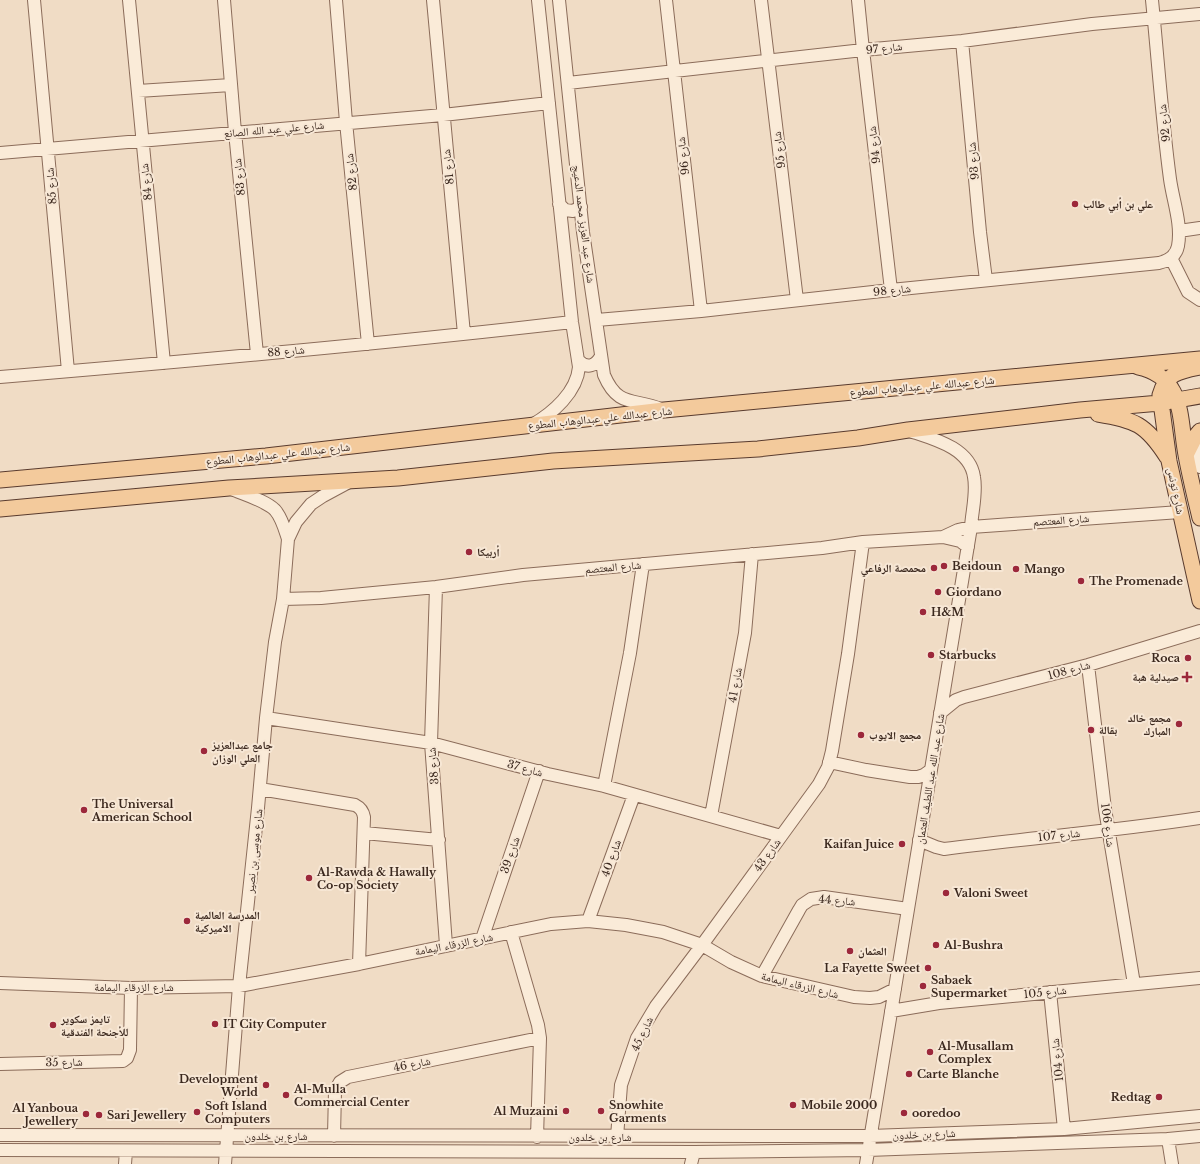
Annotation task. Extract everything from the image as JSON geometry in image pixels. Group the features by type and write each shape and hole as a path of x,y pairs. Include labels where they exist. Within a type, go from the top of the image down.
{"main road":[{"name":"شارع عبدالله علي عبدالوهاب المطوع","path":"0,480 266,456 664,410 1200,359"},
{"name":"شارع تونس","path":"1133,366 1154,372 1166,381 1175,393 1178,400 1186,455 1200,518"},
{"path":"1166,381 1173,374 1200,367"},
{"name":"شارع تونس","path":"1166,381 1162,388 1160,403 1169,462 1200,601"},
{"path":"0,508 229,488 398,478 560,460 766,448 1080,410 1160,403 1200,396"},
{"path":"1080,410 1129,420 1142,427 1152,436 1169,462"},
{"path":"1186,455 1195,437 1200,431"}],"street":[{"name":"شارع 85","path":"34,0 68,371"},
{"name":"شارع 84","path":"129,0 164,363"},
{"name":"شارع 83","path":"224,0 235,132 257,354"},
{"name":"شارع 82","path":"336,0 346,122 368,344"},
{"name":"شارع 81","path":"432,0 464,334"},
{"name":"شارع 96","path":"666,0 701,311"},
{"name":"شارع 95","path":"762,0 797,300"},
{"name":"شارع 94","path":"858,0 891,290"},
{"name":"شارع 92","path":"1152,0 1170,180 1179,231 1176,252 1171,258"},
{"path":"538,3 559,3"},
{"name":"شارع عبد العزيز محمد الدعيج","path":"530,426 557,407 575,384 579,374 579,361 572,322 562,234 538,3"},
{"name":"شارع عبد العزيز محمد الدعيج","path":"559,3 584,232 601,356 607,380 613,391 631,402 664,410"},
{"name":"شارع 97","path":"568,83 768,60 962,41 1092,24 1200,14"},
{"name":"شارع 93","path":"962,41 986,280"},
{"path":"138,91 231,85"},
{"name":"شارع علي عبد الله الصانع","path":"0,153 346,122 442,115 549,103"},
{"path":"559,204 565,210 574,212 581,206"},
{"path":"562,234 568,229 576,228 584,232"},
{"path":"1179,231 1200,228"},
{"path":"1171,258 1188,292 1200,300"},
{"name":"شارع 98","path":"597,320 701,311 1159,263 1171,258"},
{"name":"شارع 88","path":"0,377 368,344 572,322"},
{"path":"579,361 585,365 592,365 596,364 601,356"},
{"name":"شارع عبد الله عبد اللطيف العثمان","path":"866,1164 968,547 975,483 969,464 958,453 944,443 908,430"},
{"path":"1200,437 1197,450 1200,467"},
{"name":"شارع موسى بن نصير","path":"225,1164 239,986 266,718 275,642 283,599 288,539 296,522 310,504 349,482"},
{"name":"شارع موسى بن نصير","path":"229,488 262,502 275,510 283,524 288,539"},
{"name":"شارع المعتصم","path":"943,537 958,530 971,527 1180,512"},
{"name":"شارع المعتصم","path":"283,599 321,598 436,587 523,575 822,548 863,542 943,537 960,541 968,547"},
{"name":"شارع 43","path":"702,945 818,784 830,762 848,654 863,542"},
{"name":"شارع 41","path":"711,816 745,633 752,554"},
{"path":"604,786 630,652 643,564"},
{"name":"شارع 38","path":"436,587 431,743 446,945"},
{"name":"شارع 108","path":"940,713 956,700 964,697 1088,665 1200,631"},
{"name":"شارع 106","path":"1088,665 1109,829 1134,984"},
{"name":"شارع 37","path":"266,718 431,743 604,786 781,836"},
{"path":"830,762 866,770 918,777 931,770"},
{"name":"شارع 39","path":"482,938 539,771"},
{"path":"260,789 355,805 363,812 364,833 359,964"},
{"name":"شارع 40","path":"588,921 634,795"},
{"name":"شارع 107","path":"920,840 936,848 944,849 1109,829 1141,827 1200,818"},
{"path":"364,833 439,840"},
{"name":"شارع 44","path":"762,976 802,905 811,899 816,897 833,898 908,909"},
{"name":"شارع الزرقاء اليمامة","path":"0,983 131,988 239,986 359,964 551,924 588,921 626,925 663,932 702,945 731,962 762,976 854,997 879,997 895,989"},
{"path":"511,932 538,1024 540,1038 537,1137"},
{"name":"شارع 45","path":"617,1137 621,1085 638,1038 656,1006 702,945"},
{"name":"شارع 105","path":"891,1011 939,1003 1200,978"},
{"name":"شارع 35","path":"0,1064 123,1061 127,1058 130,1050 131,988"},
{"name":"شارع 104","path":"1050,992 1064,1129"},
{"name":"شارع 46","path":"334,1136 335,1090 340,1082 348,1077 540,1038"},
{"name":"شارع بن خلدون","path":"0,1135 537,1137 870,1136 1064,1129 1200,1116"},
{"name":"شارع بن خلدون","path":"0,1150 694,1152 868,1150 1168,1139 1200,1136"},
{"path":"1168,1139 1172,1164"},
{"path":"125,1164 126,1151"},
{"path":"691,1164 694,1152"}],"place":[{"name":"علي بن أبي طالب","path":"1075,204"},
{"name":"أربيكا","path":"469,552"},
{"name":"Beidoun","path":"944,566"},
{"name":"محمصة الرفاعي","path":"934,568"},
{"name":"Mango","path":"1016,569"},
{"name":"The Promenade","path":"1081,581"},
{"name":"Giordano","path":"938,592"},
{"name":"H&M","path":"923,612"},
{"name":"Starbucks","path":"931,655"},
{"name":"Roca","path":"1188,658"},
{"name":"صيدلية هبة","path":"1187,677"},
{"name":"مجمع خالد المبارك","path":"1179,724"},
{"name":"بقالة","path":"1091,730"},
{"name":"مجمع الايوب","path":"861,735"},
{"name":"جامع عبدالعزيز العلي الوزان","path":"204,751"},
{"name":"The Universal American School","path":"84,810"},
{"name":"Kaifan Juice","path":"902,844"},
{"name":"Al-Rawda & Hawally Co-op Society","path":"309,878"},
{"name":"Valoni Sweet","path":"946,893"},
{"name":"المدرسة العالمية الاميركية","path":"187,921"},
{"name":"Al-Bushra","path":"936,945"},
{"name":"العثمان","path":"850,951"},
{"name":"La Fayette Sweet","path":"928,968"},
{"name":"Sabaek Supermarket","path":"923,986"},
{"name":"IT City Computer","path":"215,1024"},
{"name":"تايمز سكوير للأجنحة الفندقية","path":"53,1025"},
{"name":"Al-Musallam Complex","path":"930,1052"},
{"name":"Carte Blanche","path":"909,1074"},
{"name":"Development World","path":"266,1085"},
{"name":"Al-Mulla Commercial Center","path":"286,1095"},
{"name":"Redtag","path":"1159,1097"},
{"name":"Mobile 2000","path":"793,1105"},
{"name":"Al Muzaini","path":"566,1111"},
{"name":"Snowhite Garments","path":"601,1111"},
{"name":"Soft Island Computers","path":"197,1112"},
{"name":"ooredoo","path":"904,1113"},
{"name":"Al Yanboua Jewellery","path":"86,1114"},
{"name":"Sari Jewellery","path":"99,1115"}]}
